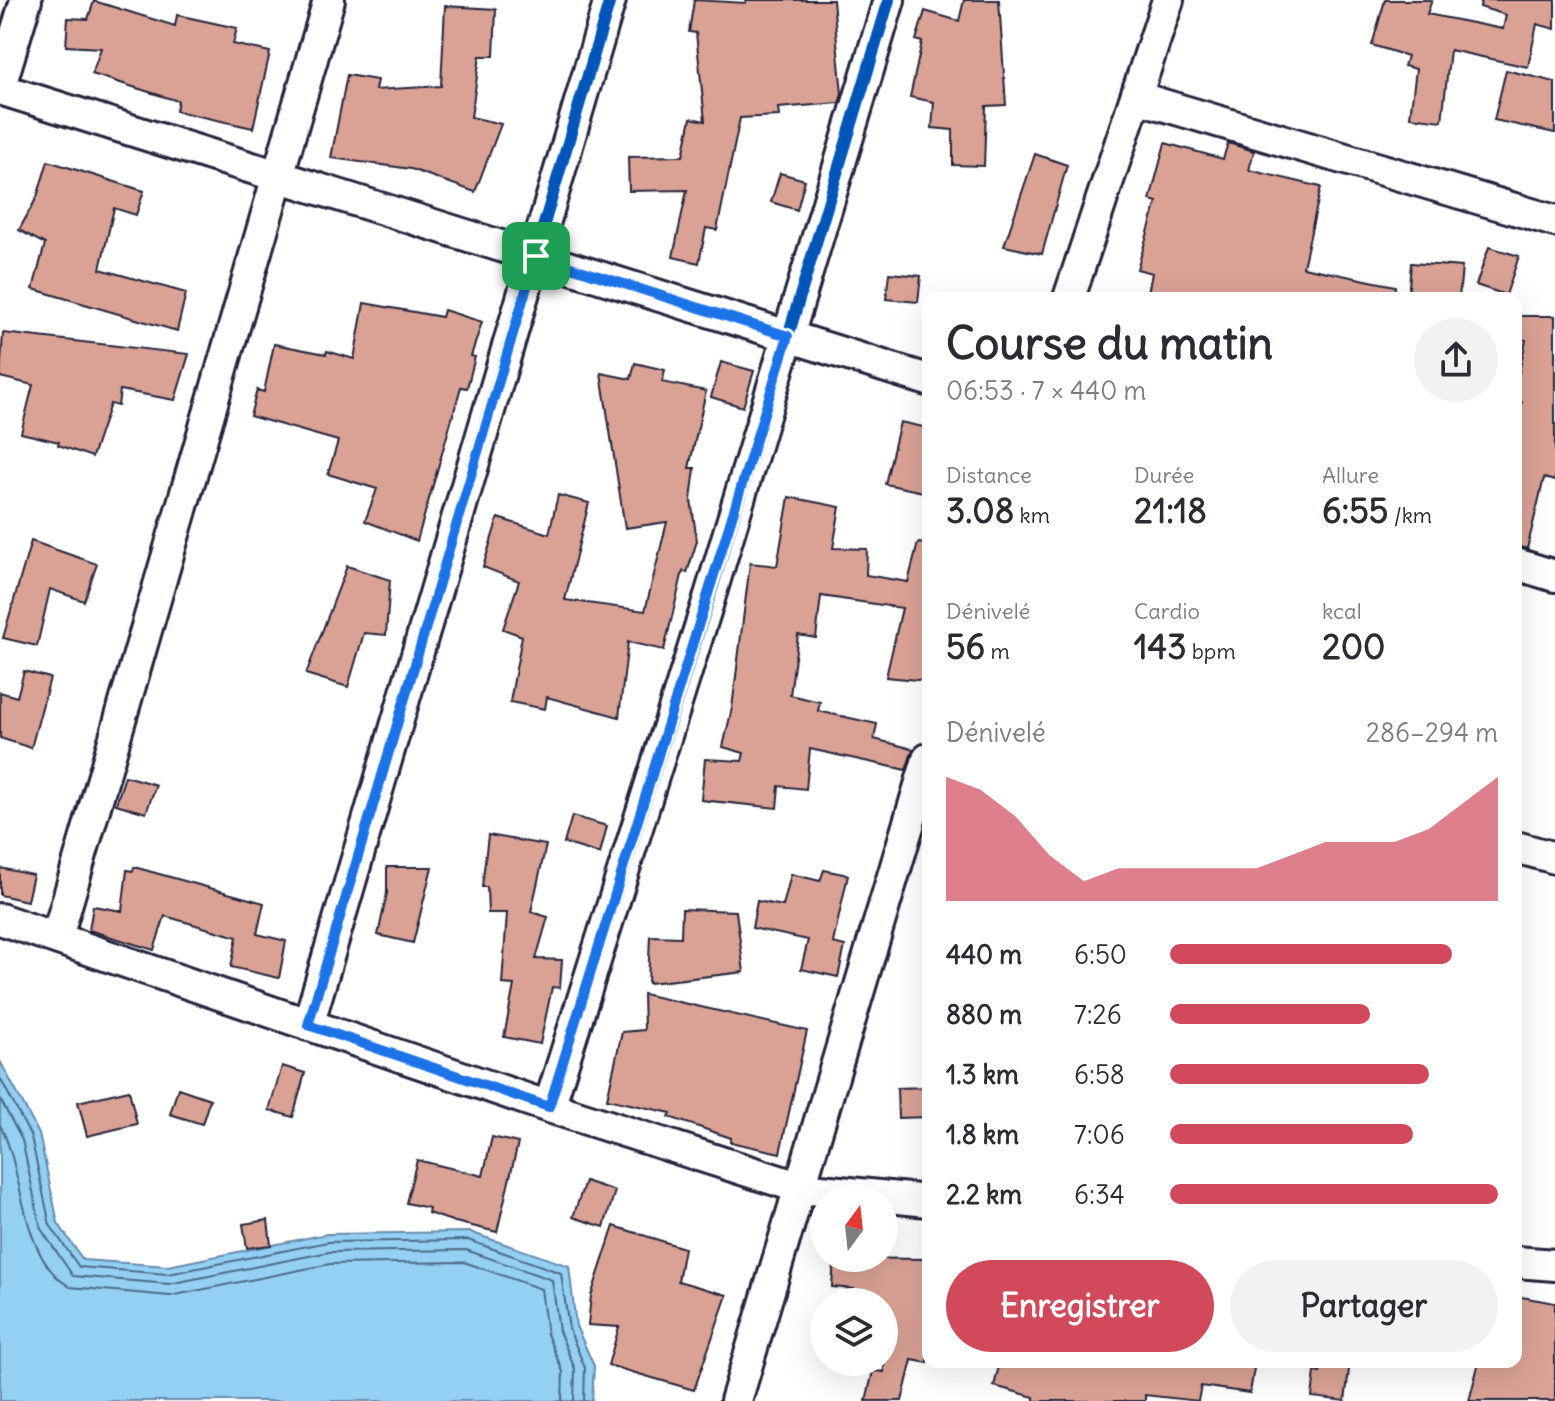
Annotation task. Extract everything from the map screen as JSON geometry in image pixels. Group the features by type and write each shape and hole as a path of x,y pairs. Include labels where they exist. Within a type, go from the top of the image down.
{"street":[{"path":"26,0 0,88 922,378"},
{"path":"57,937 329,0"},
{"path":"308,1025 610,0"},
{"path":"549,1107 889,0"},
{"path":"1071,292 1168,0"},
{"path":"1136,97 1555,221"},
{"path":"1522,566 1555,576"},
{"path":"736,1401 922,779"},
{"path":"1522,849 1555,858"},
{"path":"0,919 549,1107 801,1188 922,1200"},
{"path":"1522,1262 1555,1265"}],"water":[{"path":"0,1061 39,1134 58,1223 83,1260 168,1266 327,1234 470,1232 569,1266 576,1326 594,1366 592,1401 0,1401"}],"building":[{"path":"694,0 746,3 746,0 833,0 842,94 839,103 778,108 779,116 740,118 717,230 706,228 699,263 673,257 687,190 629,191 628,157 683,156 691,118 705,121 696,33 689,32"},
{"path":"964,0 999,0 1006,105 986,106 984,166 953,165 953,130 932,128 934,102 910,97 922,42 916,40 925,11 959,21"},
{"path":"1385,0 1432,0 1427,14 1503,29 1506,15 1480,7 1481,0 1555,0 1555,29 1537,24 1528,67 1450,50 1442,121 1410,117 1416,69 1404,66 1407,56 1372,45"},
{"path":"94,1 175,26 177,15 237,28 233,44 270,52 253,128 176,111 178,101 92,74 101,48 66,46 68,18 88,19"},
{"path":"445,6 496,9 494,56 480,56 471,117 501,124 475,192 411,169 331,158 347,75 377,80 375,90 441,86"},
{"path":"1506,70 1555,82 1555,133 1494,120"},
{"path":"1165,143 1223,159 1228,143 1254,151 1249,170 1321,187 1303,267 1395,286 1394,292 1148,292 1152,273 1137,269 1157,202 1150,200"},
{"path":"1035,154 1067,165 1042,254 1004,246"},
{"path":"48,161 144,191 136,215 114,208 100,269 186,293 177,331 33,289 45,244 19,230 37,197"},
{"path":"780,173 805,180 797,210 771,202"},
{"path":"1489,247 1519,256 1507,292 1476,285"},
{"path":"1411,263 1462,267 1460,292 1409,292"},
{"path":"889,273 921,276 918,302 886,299"},
{"path":"364,303 442,317 444,310 482,322 471,356 475,357 467,388 461,387 417,541 365,521 377,489 328,474 338,441 250,416 257,390 264,392 274,344 326,354 327,351 354,359"},
{"path":"1522,316 1555,316 1555,481 1544,478 1527,549 1522,548 1522,358 1526,340 1522,339"},
{"path":"3,333 189,354 175,400 120,390 118,406 110,404 92,457 58,445 59,442 21,433 33,385 0,377"},
{"path":"721,362 754,371 743,407 711,397"},
{"path":"635,363 665,370 662,382 706,391 689,468 695,468 691,500 697,541 687,573 683,571 664,650 628,642 619,717 547,697 545,709 510,702 522,636 503,629 519,581 483,567 498,518 549,534 558,495 589,503 565,600 645,611 667,522 625,528 601,373 631,379"},
{"path":"900,422 922,427 922,492 885,484"},
{"path":"789,497 840,507 833,548 867,549 866,575 908,582 918,543 922,543 922,680 886,677 902,608 821,596 816,638 798,635 790,695 820,702 818,711 877,724 874,739 913,749 906,770 810,749 806,789 779,786 777,808 701,800 705,759 742,761 744,753 723,747 732,708 750,563 777,566"},
{"path":"31,541 97,564 84,601 50,589 37,646 3,638"},
{"path":"347,566 390,580 386,635 364,633 348,687 306,674"},
{"path":"24,671 50,678 31,748 0,738 0,692 17,697"},
{"path":"125,776 156,785 146,813 116,804"},
{"path":"572,816 607,826 600,854 564,843"},
{"path":"488,835 546,845 531,912 548,917 536,959 562,960 560,988 552,987 540,1044 504,1037 514,985 502,984 507,913 488,913 487,887 482,887"},
{"path":"134,867 264,903 257,934 286,941 279,978 231,967 237,937 165,916 154,950 89,930 93,906 122,911 127,870 133,871"},
{"path":"387,867 432,867 413,943 378,935 387,893"},
{"path":"0,868 33,875 27,901 0,895"},
{"path":"824,870 848,875 833,943 845,946 838,977 801,969 808,940 752,928 757,901 783,906 791,874 820,881"},
{"path":"682,909 736,911 744,972 648,983 650,936 681,937"},
{"path":"643,994 807,1031 780,1153 730,1142 731,1138 669,1117 671,1113 607,1099 622,1032 644,1030"},
{"path":"282,1066 305,1073 293,1117 269,1110"},
{"path":"922,1087 922,1117 898,1118 897,1088"},
{"path":"178,1088 210,1099 202,1124 170,1114"},
{"path":"129,1090 137,1124 87,1136 78,1102"},
{"path":"492,1137 518,1143 497,1232 455,1222 428,1213 429,1208 406,1203 417,1160 483,1176"},
{"path":"585,1181 615,1191 604,1227 573,1217"},
{"path":"268,1220 271,1245 247,1248 243,1224"},
{"path":"614,1226 684,1248 678,1281 727,1295 694,1390 608,1365 619,1327 588,1325 591,1296"},
{"path":"898,1259 922,1259 922,1362 912,1360 902,1401 866,1401 872,1376 898,1376 898,1288 832,1287 833,1272 898,1272"},
{"path":"1522,1297 1555,1303 1555,1401 1469,1401 1477,1368 1522,1368"},
{"path":"998,1368 1254,1368 1250,1393 1201,1386 1198,1401 1145,1395 1145,1401 1034,1401 1034,1397 994,1386"},
{"path":"1321,1368 1349,1368 1345,1401 1312,1397 1315,1372 1320,1373"}],"cycle path":[{"path":"308,1025 610,0"},
{"path":"549,1107 709,599 889,0"}],"route":[{"path":"536,256 788,336 709,599 549,1107 308,1025 536,256"}]}
